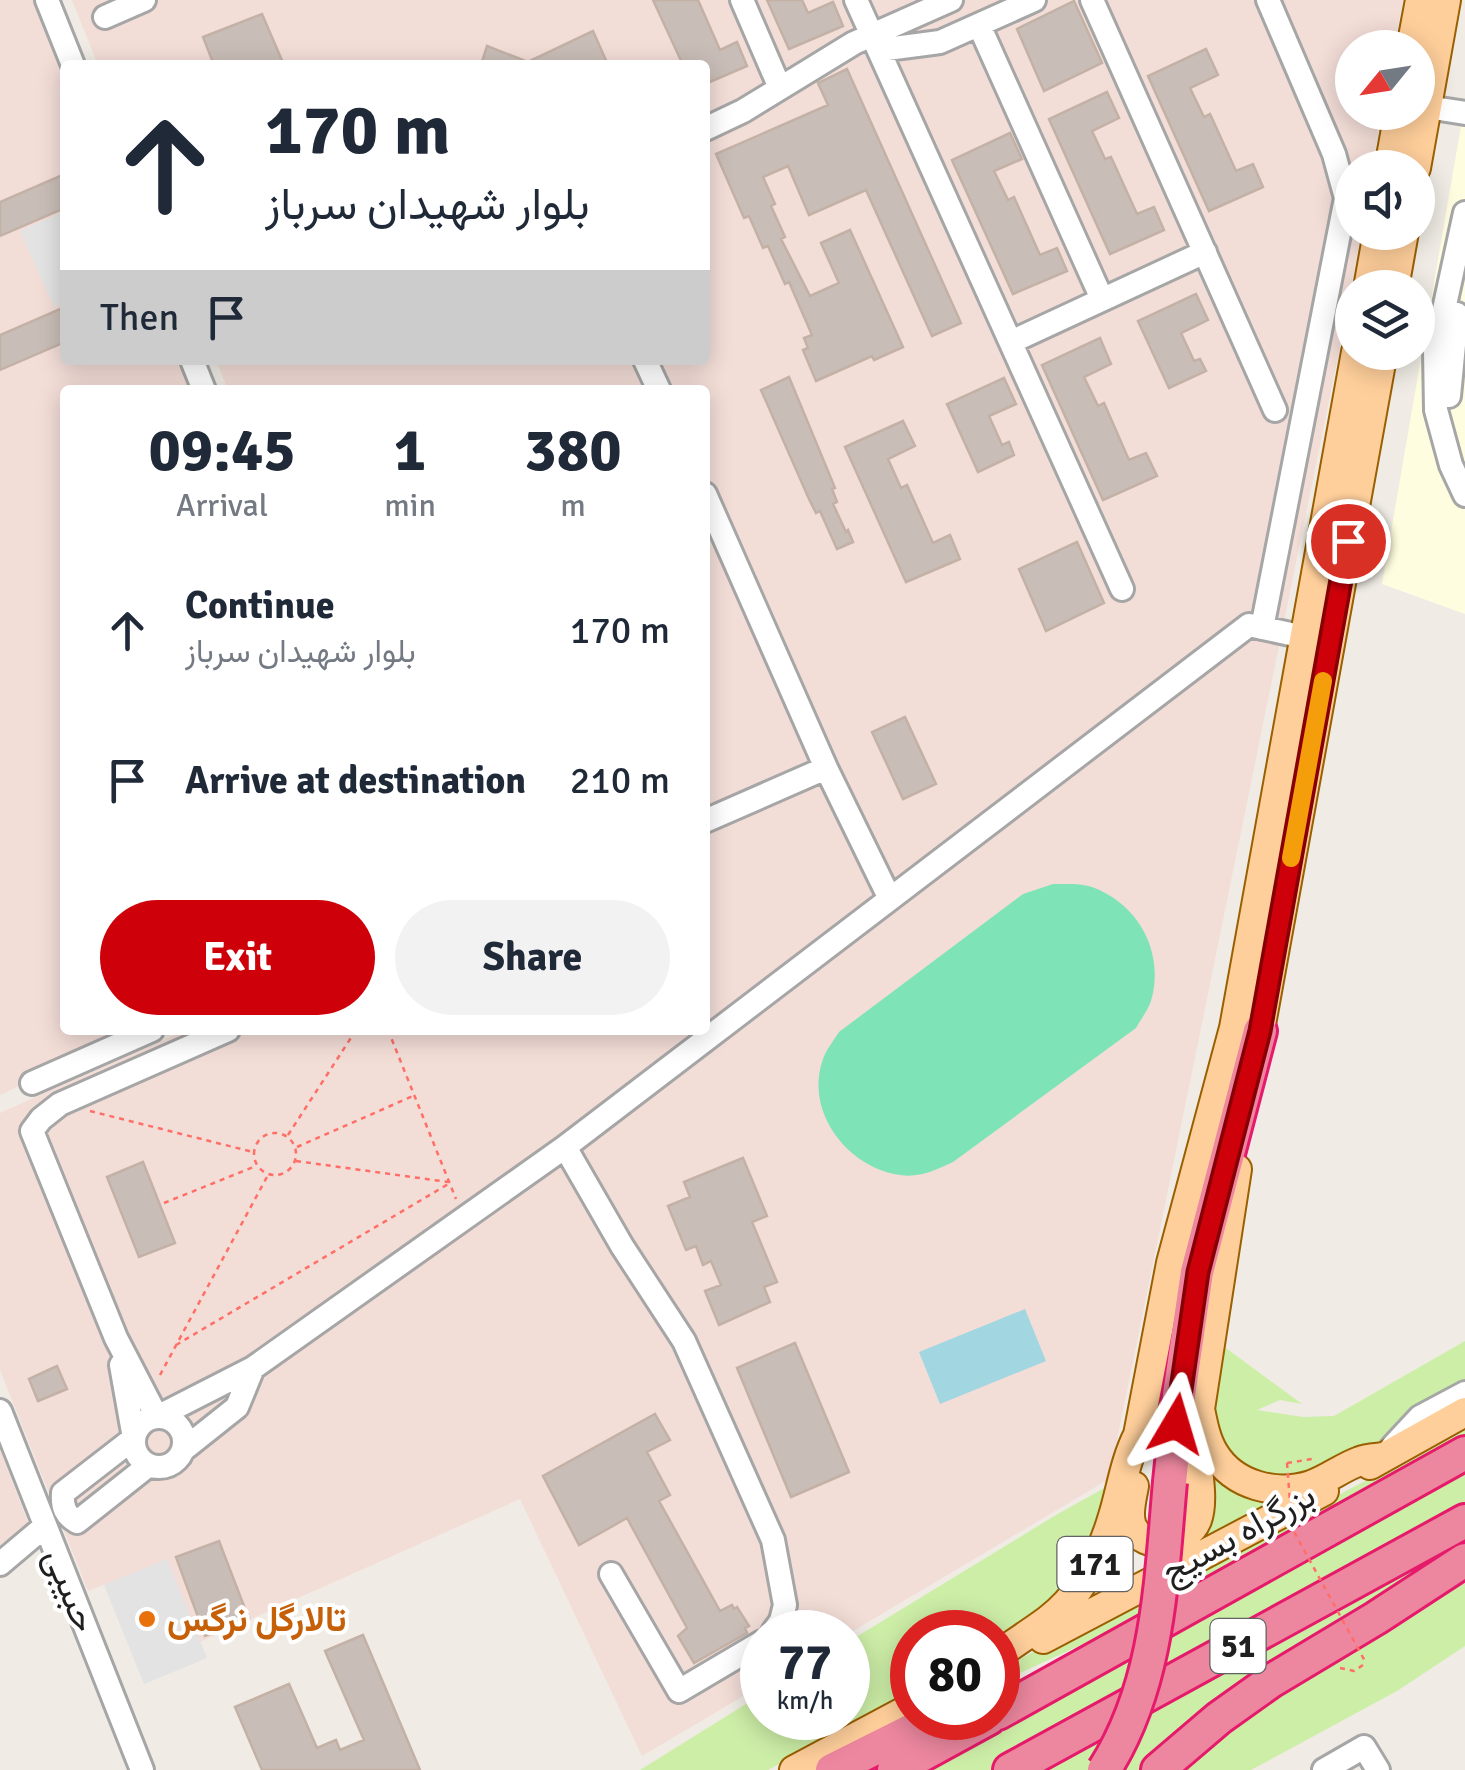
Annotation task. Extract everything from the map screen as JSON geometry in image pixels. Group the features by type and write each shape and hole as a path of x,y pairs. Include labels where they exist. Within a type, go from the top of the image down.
{"highway":[{"path":"1104,1770 1122,1740 1151,1658 1181,1378 1198,1272 1260,1031"},
{"name":"بزرگراه بسیج","path":"1020,1701 1465,1453"},
{"name":"51","path":"1010,1770 1465,1521"},
{"path":"1158,1770 1253,1693 1465,1560"},
{"path":"1376,1618 1465,1574"},
{"path":"1020,1681 1138,1635"},
{"path":"832,1770 892,1740"},
{"path":"894,1770 949,1740"}],"main road":[{"path":"1414,30 1420,0"},
{"path":"1435,37 1446,0"},
{"name":"171","path":"1020,1642 1070,1600 1086,1580 1104,1541 1138,1435 1171,1263 1234,1028 1353,370"},
{"path":"1138,1435 1130,1519 1141,1536 1170,1542 1185,1536 1197,1520 1200,1497 1194,1444 1260,1031 1380,370"},
{"path":"1200,1409 1208,1441 1224,1465 1263,1488 1307,1486 1360,1461 1384,1457"},
{"path":"1020,1648 1286,1512 1465,1412"},
{"path":"794,1770 890,1719"}],"street":[{"path":"47,0 71,60"},
{"path":"104,17 144,0"},
{"path":"742,0 780,88"},
{"path":"856,0 1122,588"},
{"path":"876,43 950,0"},
{"path":"710,127 854,44 940,42 1034,0"},
{"path":"1092,0 1276,410"},
{"path":"1262,628 1346,198 1334,154 1268,0"},
{"path":"980,25 1102,300"},
{"path":"1435,111 1465,113"},
{"path":"1465,213 1435,351 1436,410 1451,465 1465,495"},
{"path":"1011,342 1205,252"},
{"path":"1451,465 1449,392 1455,320 1465,283"},
{"path":"710,505 826,768 890,899"},
{"path":"149,1465 77,1522 68,1516 62,1504 63,1493 134,1438 152,1408 254,1368 464,1219 565,1147 1249,626 1304,637"},
{"path":"710,819 826,768"},
{"path":"32,1083 141,1035"},
{"path":"183,1450 179,1426 152,1408 116,1338 32,1132 60,1104 217,1035"},
{"path":"565,1147 622,1246 684,1340 772,1540 784,1610"},
{"path":"116,1338 137,1454 149,1465 165,1467 179,1458 183,1450 237,1408 254,1368"},
{"path":"1384,1457 1420,1417 1465,1393"},
{"name":"حبیبی","path":"0,1410 142,1770"},
{"path":"0,1564 46,1526"},
{"path":"611,1574 679,1692 740,1655"},
{"path":"1324,1770 1364,1747 1378,1770"}],"path":[{"path":"287,1136 353,1035"},
{"path":"390,1035 464,1219"},
{"path":"295,1147 415,1096"},
{"path":"60,1104 253,1152"},
{"path":"266,1134 287,1136 295,1147 296,1161 282,1175 268,1175 256,1166 253,1152 266,1134"},
{"path":"296,1161 450,1183"},
{"path":"164,1203 256,1166"},
{"path":"152,1408 176,1344 268,1175"},
{"path":"176,1344 450,1183"},
{"path":"1312,1459 1287,1463 1292,1528 1366,1663 1354,1671 1341,1669"}],"shaded area":[{"path":"0,0 35,0 60,63 60,365 181,365 189,385 60,385 60,1035 126,1035 0,1095"},
{"path":"72,0 1403,0 1397,30 1335,30 1335,130 1379,130 1375,150 1335,150 1335,250 1358,250 1354,270 1335,270 1335,370 1109,1479 870,1621 870,1610 740,1610 740,1698 642,1756 520,1499 200,1642 167,1560 88,1591 0,1370 0,1113 175,1035 710,1035 710,385 226,385 218,365 710,365 710,60 96,60"},
{"path":"1465,103 1465,614 1382,584 1419,370 1435,370 1435,277"},
{"path":"60,213 60,304 54,307 20,231"},
{"path":"0,1450 29,1525 0,1550"},
{"path":"167,1559 207,1658 144,1684 104,1585"}],"green space":[{"path":"1053,884 1088,886 1109,895 1123,905 1144,932 1151,948 1154,983 1150,1004 1136,1028 953,1162 907,1176 863,1161 835,1134 820,1098 823,1059 839,1032 1023,894"},
{"path":"1215,1340 1302,1404 1280,1400 1257,1410 1303,1417 1334,1416 1465,1341 1465,1388 1417,1415 1376,1445 1301,1483 1236,1468 1210,1430"},
{"path":"1465,1428 1465,1443 1300,1533 1296,1527 1297,1517"},
{"path":"1204,1446 1286,1494 1203,1547 1183,1547"},
{"path":"1465,1471 1465,1509 990,1770 923,1770 977,1740 1020,1740 1020,1716"},
{"path":"1115,1482 1073,1576 1057,1594 1020,1621 1020,1610 900,1610"},
{"path":"1287,1517 1293,1537 1167,1603 1169,1579"},
{"path":"1465,1536 1465,1548 1145,1770 1115,1770 1142,1715"},
{"path":"1465,1583 1465,1646 1397,1691 1251,1770 1171,1770 1205,1740 1389,1623"},
{"path":"1152,1588 1149,1614 1020,1673 1020,1659"},
{"path":"890,1616 890,1703 870,1714 870,1629"},
{"path":"740,1708 740,1740 823,1740 768,1770 640,1770"},
{"path":"1119,1727 1095,1770 1042,1770"}],"water":[{"path":"1025,1309 1046,1361 940,1404 919,1352"}],"building":[{"path":"653,0 698,0 720,50 737,42 747,66 710,82 710,60 681,60"},
{"path":"767,0 802,0 808,13 833,2 843,26 789,49"},
{"path":"1074,1 1102,63 1044,91 1017,29"},
{"path":"262,14 282,60 212,60 203,37"},
{"path":"593,31 606,60 532,60"},
{"path":"487,46 523,60 483,60"},
{"path":"1206,49 1218,75 1190,88 1204,117 1210,114 1236,171 1253,164 1263,187 1209,211 1148,76"},
{"path":"847,69 961,323 932,336 866,190 809,215 788,166 763,177 785,237 781,239 810,296 839,283 821,243 850,230 903,347 816,381 803,350 808,348 804,338 812,335 789,282 785,284 768,246 763,248 749,216 744,218 716,154 828,105 818,83"},
{"path":"1107,92 1119,118 1092,131 1105,159 1111,157 1137,214 1154,207 1164,230 1110,254 1049,119"},
{"path":"1010,133 1022,159 994,171 1008,200 1014,197 1040,255 1057,248 1067,271 1013,294 952,160"},
{"path":"60,176 60,210 0,236 0,202"},
{"path":"1196,294 1208,320 1181,333 1194,361 1200,359 1206,371 1169,388 1138,321"},
{"path":"60,309 60,344 0,370 0,335"},
{"path":"1100,338 1111,364 1084,377 1098,406 1104,403 1129,460 1146,453 1157,476 1103,500 1042,365"},
{"path":"789,377 835,488 832,489 837,502 833,504 853,542 837,549 820,511 816,513 809,499 761,390"},
{"path":"1004,378 1016,404 989,416 1002,445 1009,442 1014,455 978,472 947,404"},
{"path":"903,421 915,446 888,459 901,488 907,485 933,543 950,535 960,559 906,582 845,447"},
{"path":"1077,542 1104,603 1046,631 1019,569"},
{"path":"905,717 936,784 903,799 872,732"},
{"path":"743,1158 767,1216 752,1222 777,1282 764,1287 770,1302 719,1325 705,1291 721,1285 711,1261 703,1265 696,1246 686,1250 668,1206 690,1197 684,1182"},
{"path":"143,1162 175,1243 139,1257 107,1177"},
{"path":"795,1343 849,1472 791,1497 737,1368"},
{"path":"57,1366 67,1389 38,1401 29,1379"},
{"path":"655,1414 670,1440 647,1452 670,1495 659,1501 720,1611 732,1605 740,1612 740,1637 694,1663 678,1636 687,1628 627,1518 579,1545 543,1476"},
{"path":"219,1541 249,1619 205,1636 176,1557"},
{"path":"363,1635 420,1770 262,1770 235,1707 289,1684 317,1748 336,1740 340,1750 364,1740 325,1651"}],"slow traffic":[{"path":"1291,858 1323,681"}],"place":[{"name":"تالارگل نرگس","path":"147,1619"}],"route":[{"path":"1176,1424 1198,1272 1260,1031 1348,541"}]}
